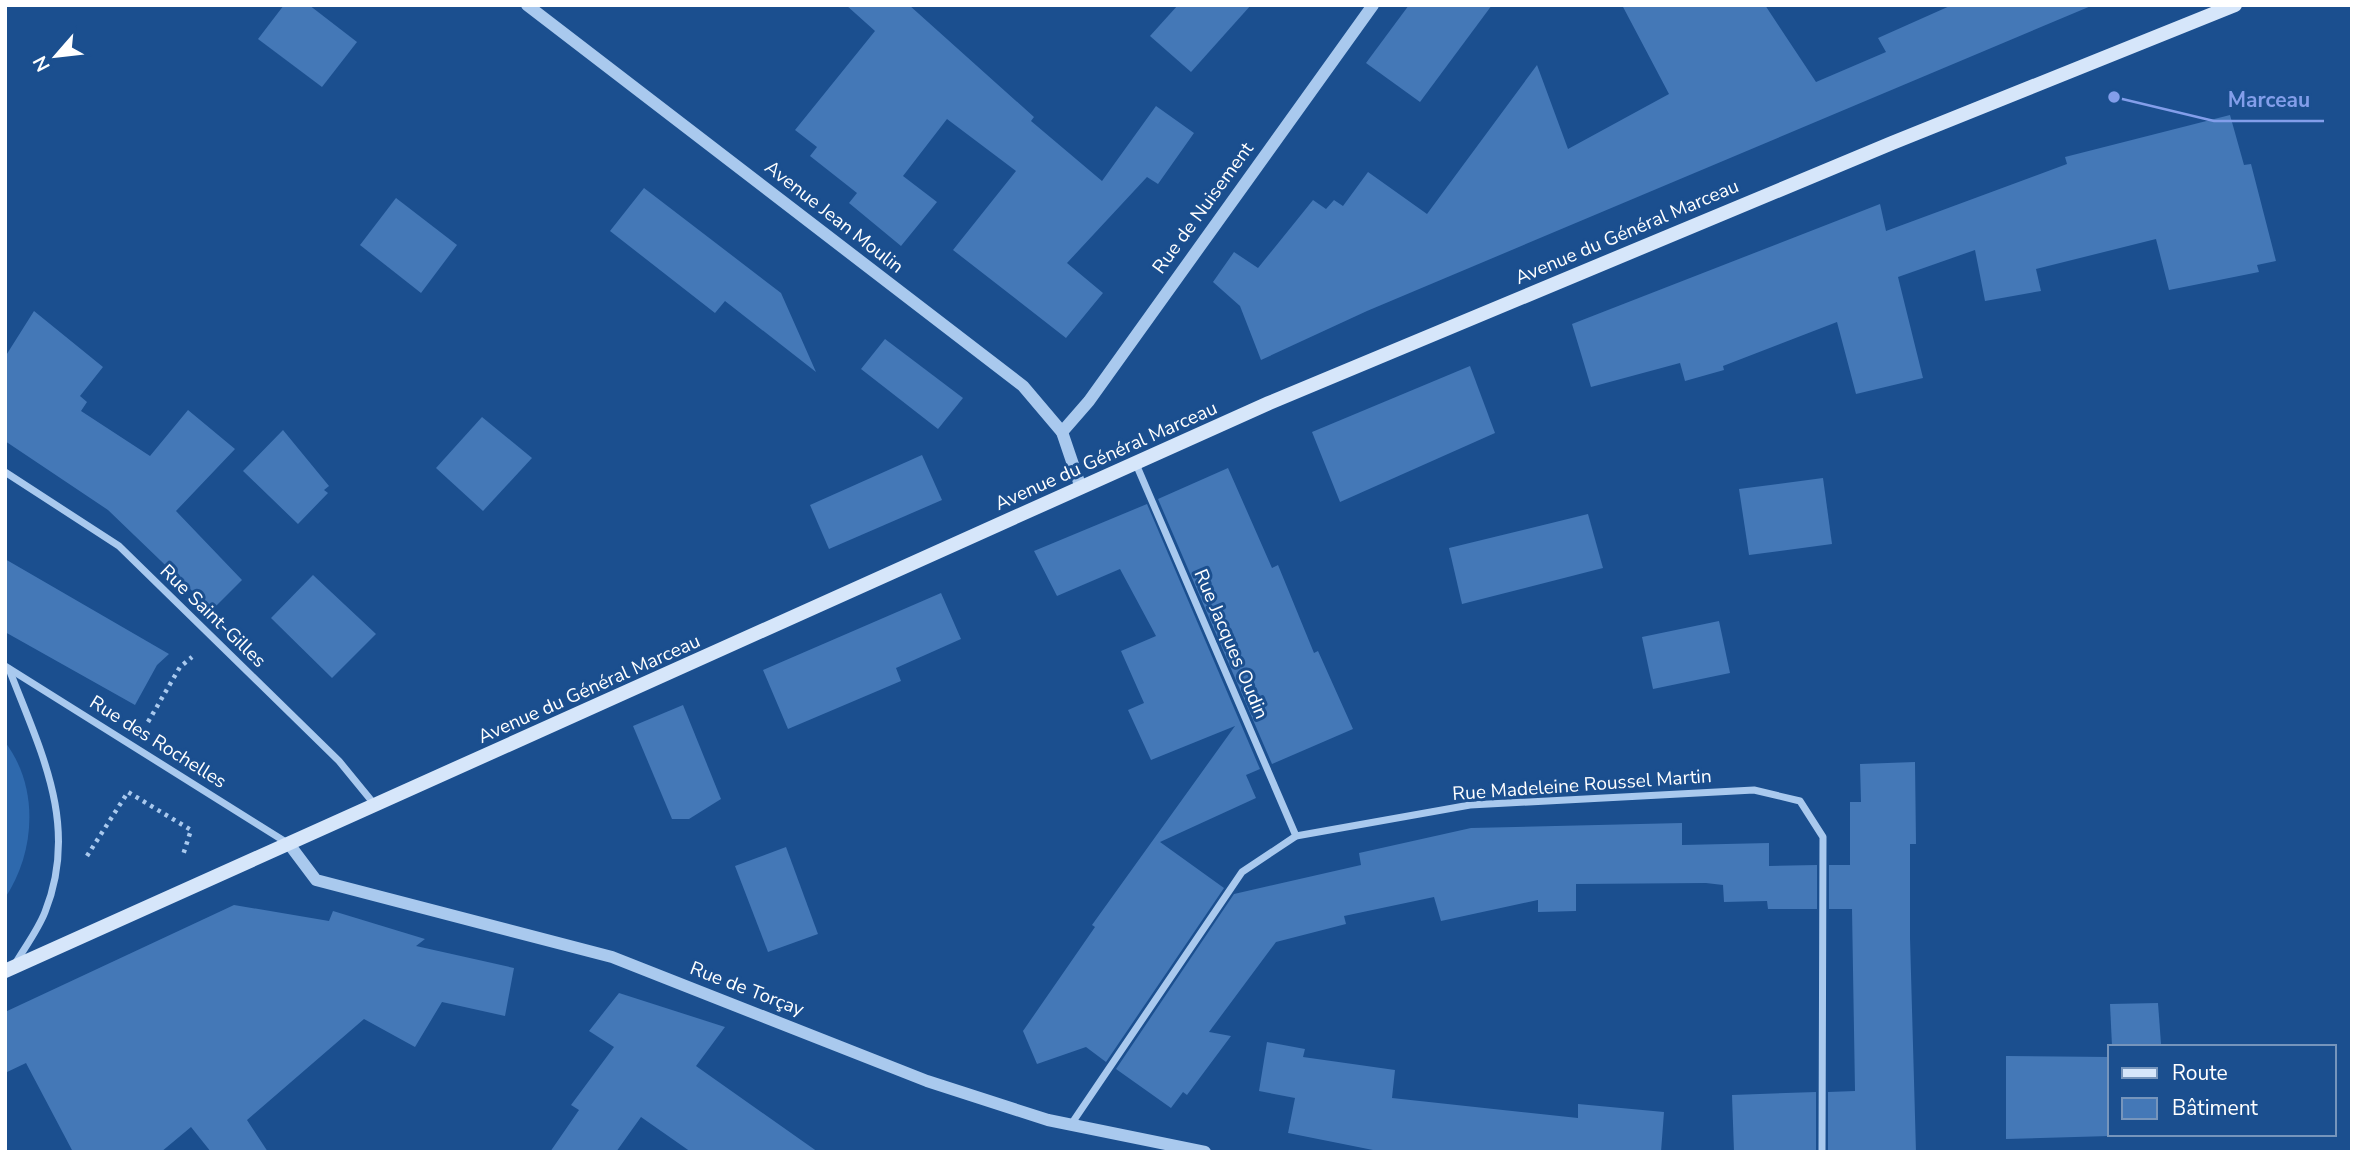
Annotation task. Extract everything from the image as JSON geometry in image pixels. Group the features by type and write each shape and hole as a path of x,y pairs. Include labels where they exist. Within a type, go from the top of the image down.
{"main road":[{"name":"Avenue du Général Marceau","path":"9,970 377,807 1269,403 1563,279 2235,5"}],"street":[{"name":"Avenue Jean Moulin","path":"527,5 1023,386 1062,432 1081,488"},
{"name":"Rue de Nuisement","path":"1062,432 1089,401 1373,5"},
{"name":"Rue Jacques Oudin","path":"1136,464 1296,836"},
{"name":"Rue Saint-Gilles","path":"5,472 119,546 339,761 377,807"},
{"name":"Rue des Rochelles","path":"7,667 289,844"},
{"name":"Rue des Rochelles","path":"7,667 53,782 61,849 45,912 9,970"},
{"name":"Rue Madeleine Roussel Martin","path":"1069,1126 1242,872 1296,836 1470,805 1755,790 1801,801 1823,837 1822,1152"},
{"name":"Rue de Torçay","path":"289,844 316,880 612,957 927,1081 1069,1126 1205,1152"}],"path":[{"path":"155,708 180,667"},
{"path":"85,859 128,792 191,830 184,855 171,860"}],"shaded area":[{"path":"5,742 24,779 29,820 23,861 5,898"}],"building":[{"path":"284,5 309,5 357,42 322,87 258,39"},
{"path":"846,5 909,5 1034,117 1031,121 1102,181 1156,106 1194,133 1158,184 1147,177 1067,263 1103,293 1066,338 953,250 1016,171 947,119 903,176 937,202 901,246 849,203 857,193 810,156 817,147 795,130 875,31"},
{"path":"1178,5 1251,5 1191,72 1150,36"},
{"path":"1409,5 1492,5 1420,102 1366,63"},
{"path":"1622,5 1765,5 1816,82 1886,52 1878,38 1952,5 2091,6 1367,311 1261,360 1240,306 1213,282 1234,252 1258,268 1313,200 1326,209 1334,200 1343,206 1368,172 1427,214 1537,65 1568,149 1669,94"},
{"path":"2230,115 2244,165 2251,164 2276,261 2257,265 2259,272 2169,290 2156,239 2036,269 2041,291 1985,301 1975,250 1898,277 1923,378 1856,394 1837,322 1723,366 1724,370 1685,381 1680,363 1591,387 1572,324 1880,204 1886,231 2067,164 2065,157"},
{"path":"644,188 781,293 816,372 725,301 715,313 610,231"},
{"path":"396,198 457,245 421,293 360,245"},
{"path":"34,311 103,367 80,396 87,402 81,411 150,456 188,410 235,449 176,511 242,580 212,610 108,510 5,441 5,357"},
{"path":"885,339 963,398 938,429 861,369"},
{"path":"1470,366 1495,433 1340,502 1312,432"},
{"path":"482,417 532,458 483,511 436,468"},
{"path":"283,430 329,486 324,490 328,493 298,524 243,471"},
{"path":"922,455 942,500 829,549 810,505"},
{"path":"1228,468 1272,568 1278,565 1314,653 1318,651 1353,729 1272,764 1158,499"},
{"path":"1823,478 1832,544 1749,555 1739,489"},
{"path":"1147,504 1260,769 1246,775 1256,798 1160,842 1224,888 1106,1062 1086,1047 1037,1064 1023,1031 1095,927 1092,925 1235,726 1151,760 1128,710 1144,703 1121,651 1156,636 1120,569 1057,596 1034,551"},
{"path":"1588,514 1603,568 1462,604 1449,548"},
{"path":"5,559 169,654 157,665 135,705 5,632"},
{"path":"313,575 376,634 332,678 271,618"},
{"path":"941,593 961,639 896,668 901,681 788,729 763,670"},
{"path":"1719,621 1730,673 1653,689 1642,637"},
{"path":"683,705 721,799 689,819 672,819 633,726"},
{"path":"1915,762 1916,844 1910,844 1910,938 1916,1152 1828,1152 1828,1092 1855,1091 1852,909 1829,909 1829,865 1850,865 1850,802 1861,802 1860,764"},
{"path":"1682,823 1682,845 1769,843 1769,866 1817,865 1817,909 1768,909 1767,901 1724,902 1723,885 1706,883 1576,884 1576,911 1538,912 1538,900 1441,921 1434,897 1344,916 1346,924 1276,942 1209,1032 1231,1036 1187,1095 1183,1092 1171,1108 1116,1069 1234,894 1361,865 1359,853 1471,828"},
{"path":"786,847 818,934 768,952 735,866"},
{"path":"234,905 329,921 333,911 425,939 416,946 514,968 505,1016 442,1002 415,1047 364,1019 247,1120 268,1152 211,1152 191,1127 161,1152 73,1152 26,1063 5,1073 5,1012"},
{"path":"619,993 725,1027 696,1066 818,1152 691,1152 641,1117 616,1152 550,1152 579,1110 571,1105 614,1047 589,1031"},
{"path":"2158,1003 2161,1044 2112,1045 2110,1004"},
{"path":"1267,1042 1305,1049 1303,1057 1395,1070 1392,1098 1578,1118 1578,1104 1664,1112 1661,1152 1383,1152 1288,1133 1295,1098 1259,1091"},
{"path":"2006,1056 2108,1057 2110,1136 2006,1139"},
{"path":"1816,1092 1816,1152 1734,1152 1732,1095"}],"place":[{"name":"Marceau","path":"2114,97"}]}
